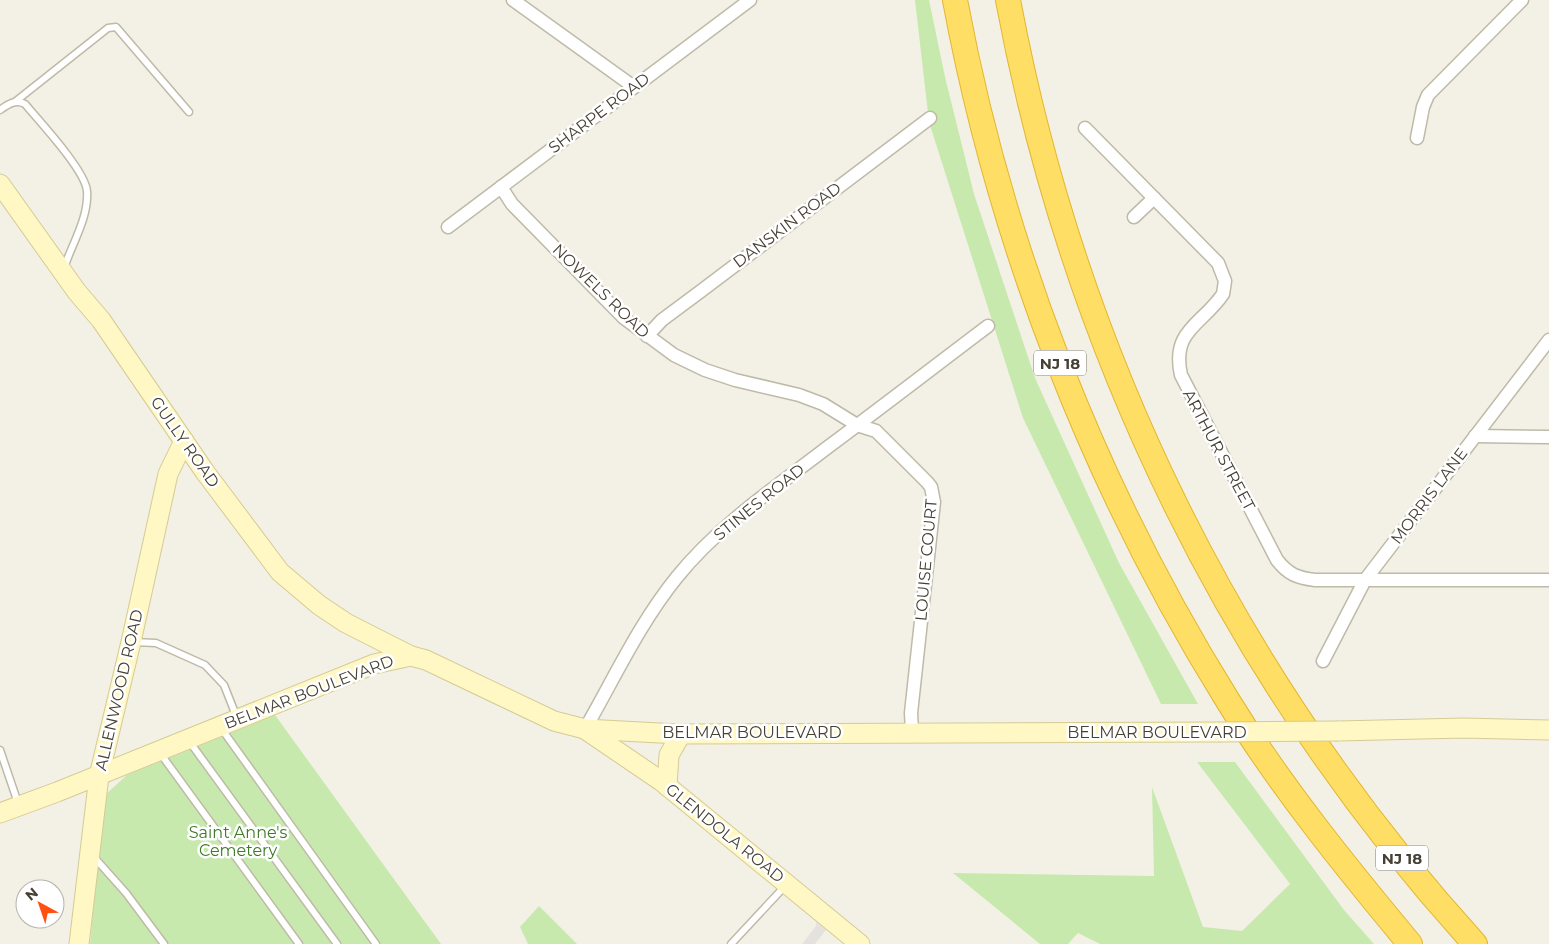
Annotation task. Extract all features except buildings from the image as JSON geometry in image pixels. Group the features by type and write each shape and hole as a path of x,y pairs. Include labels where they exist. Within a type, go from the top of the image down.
{"highway":[{"name":"NJ 18","path":"955,0 972,83 1032,287 1085,426 1126,516 1160,582 1238,717 1274,770 1353,876 1410,944"},
{"name":"NJ 18","path":"1008,0 1027,89 1056,199 1112,364 1166,488 1224,599 1261,663 1332,770 1409,868 1475,944"}],"main road":[{"name":"GULLY ROAD","path":"0,184 62,271 101,320 184,441 268,558 293,584 346,623 411,656"},
{"name":"ALLENWOOD ROAD","path":"79,944 99,776 132,642 168,474 184,441"},
{"name":"BELMAR BOULEVARD","path":"0,813 99,776 374,664 411,656 426,660 554,721 585,729 681,734 1218,732 1464,728 1549,730"},
{"name":"GLENDOLA ROAD","path":"585,729 667,786 860,944"},
{"path":"667,786 669,755 681,734"}],"street":[{"path":"513,0 634,87"},
{"name":"SHARPE ROAD","path":"448,227 750,0"},
{"path":"1417,138 1423,107 1428,95 1522,0"},
{"name":"DANSKIN ROAD","path":"647,336 662,320 930,118"},
{"name":"ARTHUR STREET","path":"1085,128 1218,263 1223,272 1223,294 1184,336 1178,364 1183,381 1277,560 1285,570 1298,578 1549,580"},
{"name":"NOWELS ROAD","path":"501,187 512,204 624,318 674,355 705,370 735,380 814,400 857,425"},
{"path":"1134,217 1154,198"},
{"name":"STINES ROAD","path":"585,729 617,667 648,617 694,558 728,525 988,326"},
{"name":"MORRIS LANE","path":"1323,661 1365,580 1549,340"},
{"name":"LOUISE COURT","path":"857,425 876,431 927,482 934,495 911,713 912,732"},
{"path":"1475,436 1549,437"}],"lane":[{"path":"0,110 7,104 16,101 102,32 108,28 116,27 189,112"},
{"path":"16,101 25,104 75,166 81,174 87,190 85,211 62,271"},
{"path":"132,642 156,643 205,665 224,684 229,723 376,944"},
{"path":"188,740 337,944"},
{"path":"0,750 19,807"},
{"path":"158,751 299,944"},
{"path":"89,853 97,858 126,893 164,944"},
{"path":"731,944 787,884"}],"green space":[{"path":"915,0 929,0 945,77 974,194 1035,378 1119,563 1198,704 1161,704 1023,418 929,122"},
{"name":"Saint Anne's Cemetery","path":"275,715 441,944 90,944 104,796 127,775"},
{"path":"1197,762 1235,762 1344,910 1374,944 1100,944 1078,933 1068,944 1040,944 953,873 1154,876 1152,787 1203,927 1242,931 1290,884"},
{"path":"539,906 577,944 528,944 520,927"}],"shaded area":[{"path":"816,922 826,930 815,944 802,944 816,926"}]}
